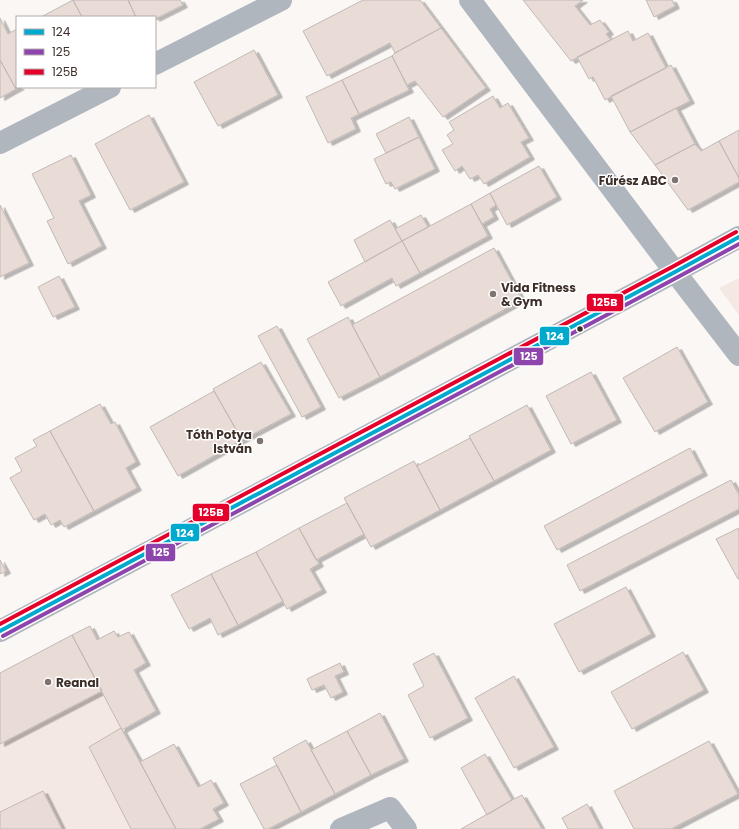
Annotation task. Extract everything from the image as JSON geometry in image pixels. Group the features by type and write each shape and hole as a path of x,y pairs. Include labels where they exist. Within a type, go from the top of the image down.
{"street":[{"path":"156,63 281,0"},
{"path":"470,0 739,355"},
{"path":"0,143 108,88"},
{"path":"0,631 739,237"},
{"path":"341,829 390,808 406,829"}],"shaded area":[{"path":"739,278 739,315 719,288"},
{"path":"72,635 176,829 0,829 0,673"}],"building":[{"path":"73,0 128,0 136,16 81,16"},
{"path":"73,0 81,16 43,16"},
{"path":"128,0 180,0 183,5 156,18 156,16 136,16"},
{"path":"363,0 420,0 441,28 395,53 390,43 327,76 303,31"},
{"path":"523,0 583,0 575,6 590,25 600,20 609,32 606,34 611,40 571,61"},
{"path":"646,0 672,0 675,6 654,17"},
{"path":"0,18 8,34 16,30 16,88 18,88 16,89 0,60"},
{"path":"441,28 486,88 443,117 415,81 407,85 392,56"},
{"path":"628,31 633,41 648,33 666,68 605,100 593,77 589,79 577,57"},
{"path":"254,50 278,95 218,126 194,82"},
{"path":"392,56 409,90 359,114 342,80"},
{"path":"0,60 16,89 0,98"},
{"path":"671,65 690,101 630,132 611,96"},
{"path":"342,80 359,114 351,118 356,129 328,143 306,97"},
{"path":"493,96 500,108 508,103 529,138 521,142 530,157 484,184 478,175 470,179 462,166 455,171 442,150 453,144 447,135 454,130 449,122"},
{"path":"676,108 695,144 655,165 630,132"},
{"path":"149,115 184,182 130,210 95,144"},
{"path":"409,117 419,137 386,153 376,134"},
{"path":"739,130 739,178 719,141"},
{"path":"419,137 435,169 395,189 391,182 386,184 374,159"},
{"path":"719,141 739,178 739,182 688,210 655,165 695,144 701,151"},
{"path":"71,155 91,195 79,201 102,246 68,264 47,221 54,218 32,174"},
{"path":"539,166 557,197 507,225 490,193"},
{"path":"490,193 496,205 490,209 494,217 482,224 471,204"},
{"path":"471,204 488,236 420,273 402,241"},
{"path":"0,205 29,263 0,277"},
{"path":"421,215 428,227 402,241 395,229"},
{"path":"390,220 402,241 365,262 354,240"},
{"path":"402,241 420,273 396,286 392,278 341,306 328,282"},
{"path":"494,248 522,300 380,377 352,325"},
{"path":"59,276 75,307 53,317 38,287"},
{"path":"348,317 380,377 339,398 307,339"},
{"path":"277,326 321,407 302,417 258,336"},
{"path":"677,347 708,402 655,432 623,378"},
{"path":"261,362 291,414 242,440 213,389"},
{"path":"591,372 617,420 571,444 546,396"},
{"path":"214,391 242,440 178,476 150,427"},
{"path":"100,404 111,424 115,422 136,462 126,468 137,488 94,511 50,431"},
{"path":"527,405 551,450 494,481 469,436"},
{"path":"50,431 94,511 64,527 60,520 51,525 45,514 34,520 10,478 22,471 15,458 37,446 33,440"},
{"path":"470,438 494,481 440,510 417,466"},
{"path":"690,448 703,473 557,550 544,526"},
{"path":"414,461 440,510 371,547 344,498"},
{"path":"731,480 739,495 739,509 580,591 567,565"},
{"path":"347,503 364,534 316,560 299,528"},
{"path":"299,528 319,564 310,569 322,590 287,609 256,552"},
{"path":"739,528 739,579 738,579 716,539"},
{"path":"256,552 283,601 238,625 211,574"},
{"path":"0,560 6,571 0,574"},
{"path":"211,574 238,625 218,635 210,618 189,629 171,595"},
{"path":"626,587 651,634 579,672 554,624"},
{"path":"90,626 97,640 114,631 118,637 129,632 146,663 134,670 156,711 122,730 72,635"},
{"name":"Reanal","path":"72,635 102,691 0,744 0,673"},
{"path":"683,652 704,690 632,729 611,692"},
{"path":"434,653 468,718 430,738 408,695 424,686 413,664"},
{"path":"340,663 344,672 335,676 343,692 331,698 324,685 312,690 307,679"},
{"path":"514,676 554,747 514,768 475,698"},
{"path":"380,713 404,759 371,775 347,731"},
{"path":"121,728 176,829 131,829 89,747"},
{"path":"347,731 371,775 335,794 311,750"},
{"path":"306,740 335,794 301,812 273,758"},
{"path":"709,741 738,794 671,829 634,829 614,791"},
{"path":"174,744 198,787 211,780 224,803 213,809 219,819 200,829 176,829 140,762"},
{"path":"485,754 512,800 487,815 461,768"},
{"path":"277,765 301,812 268,829 264,829 240,784"},
{"path":"43,791 62,829 0,829 0,812"},
{"path":"522,795 542,829 461,829 512,800"},
{"path":"587,804 600,829 568,829 562,818"}],"transit line":[{"name":"125B","path":"0,624 736,232"},
{"name":"124","path":"0,631 739,237"},
{"name":"125","path":"3,636 739,244"}],"place":[{"name":"Fűrész ABC","path":"675,180"},
{"name":"Vida Fitness & Gym","path":"493,294"},
{"name":"Tóth Potya István","path":"260,441"},
{"name":"Reanal","path":"48,682"}]}
